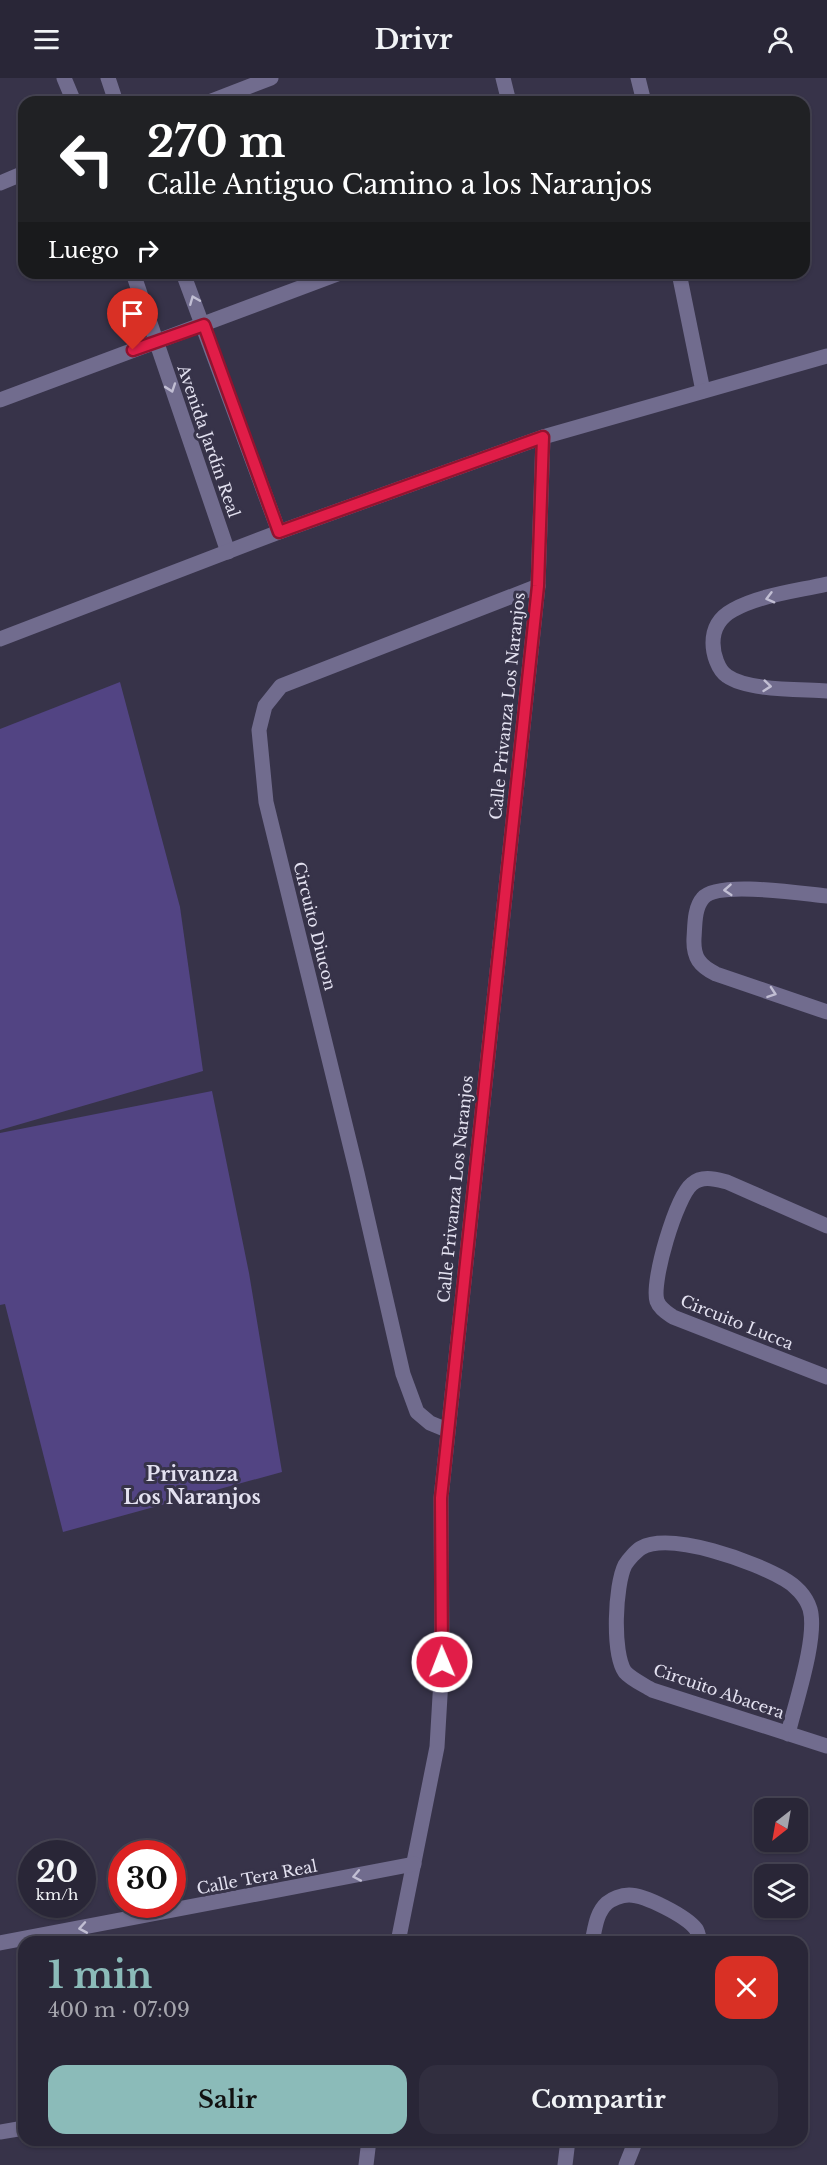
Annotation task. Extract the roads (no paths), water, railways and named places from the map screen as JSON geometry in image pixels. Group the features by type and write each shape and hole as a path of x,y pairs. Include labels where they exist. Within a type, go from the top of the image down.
{"street":[{"path":"64,78 72,96"},
{"path":"108,78 114,96"},
{"path":"224,96 271,78"},
{"path":"503,78 508,96"},
{"path":"638,78 642,96"},
{"path":"0,183 18,176"},
{"name":"Avenida Jardín Real","path":"135,279 228,552"},
{"name":"Avenida Jardín Real","path":"185,279 279,532"},
{"path":"0,400 324,279"},
{"path":"680,279 703,391"},
{"path":"0,639 279,532 543,437 827,356"},
{"name":"Calle Privanza Los Naranjos","path":"399,1936 437,1747 442,1662 441,1498 538,586 543,437"},
{"path":"827,584 734,609 720,619 713,631 717,663 725,675 759,686 827,691"},
{"name":"Circuito Diucon","path":"447,1430 430,1423 417,1412 403,1374 357,1173 266,802 259,730 265,706 281,686 538,586"},
{"path":"827,896 731,889 713,892 703,897 696,915 694,945 696,960 716,974 827,1012"},
{"name":"Circuito Lucca","path":"827,1226 727,1182 710,1178 694,1182 683,1194 675,1210 658,1275 656,1299 662,1310 673,1317 827,1377"},
{"name":"Circuito Abacera","path":"788,1734 812,1634 810,1609 800,1591 784,1579 728,1556 680,1544 653,1544 639,1549 625,1564 619,1594 617,1638 619,1657 626,1673 652,1690 788,1734 827,1746"},
{"name":"Calle Tera Real","path":"37,1936 414,1864"},
{"path":"593,1936 597,1918 606,1904 629,1894 668,1909 697,1930 698,1936"},
{"name":"Calle Tera Real","path":"0,1943 18,1940"},
{"path":"0,2132 18,2129"},
{"path":"366,2165 368,2146"},
{"path":"565,2165 567,2146"},
{"path":"626,2165 634,2146"}],"district":[{"name":"Privanza Los Naranjos","path":"192,1486"}]}
